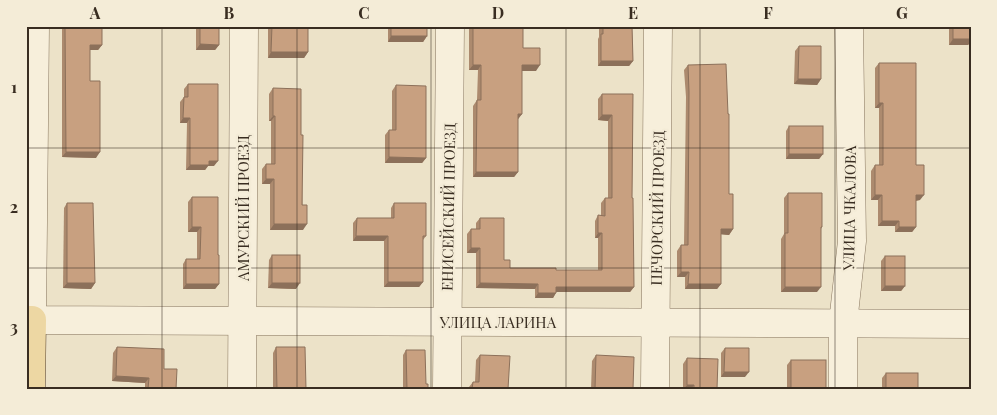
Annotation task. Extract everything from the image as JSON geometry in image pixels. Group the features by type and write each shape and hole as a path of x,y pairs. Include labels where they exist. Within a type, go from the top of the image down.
{"main road":[{"path":"29,320 31,389"}],"street":[{"path":"29,320 34,26"},
{"name":"АМУРСКИЙ ПРОЕЗД","path":"242,389 244,26"},
{"name":"ЕНИСЕЙСКИЙ ПРОЕЗД","path":"447,389 450,26"},
{"name":"ПЕЧОРСКИЙ ПРОЕЗД","path":"655,389 658,26"},
{"name":"УЛИЦА ЧКАЛОВА","path":"843,389 843,324 852,241 850,26"},
{"name":"УЛИЦА ЛАРИНА","path":"29,320 971,324"}],"building":[{"path":"65,26 102,26 102,45 90,45 90,81 100,81 100,152 66,152"},
{"path":"200,26 219,26 219,45 200,44"},
{"path":"272,26 308,26 308,52 271,52"},
{"path":"391,26 427,26 427,36 391,36"},
{"path":"473,26 523,26 523,48 540,48 540,65 522,65 522,114 518,114 518,172 476,172 477,100 481,100 481,65 473,65"},
{"path":"603,26 632,26 633,61 601,61 601,34 603,34"},
{"path":"953,26 971,26 971,39 953,39"},
{"path":"799,46 821,46 821,79 798,79"},
{"path":"879,63 916,63 916,165 924,165 924,195 916,195 916,227 899,227 899,221 882,221 882,195 875,195 875,165 883,165 883,103 879,103"},
{"path":"726,64 729,114 729,194 733,194 733,229 721,229 721,284 688,284 689,272 681,272 681,245 688,245 688,65"},
{"path":"188,84 218,84 218,161 209,161 209,165 190,165 190,118 183,118 184,97 188,97"},
{"path":"396,85 426,86 426,158 389,157 389,130 396,130"},
{"path":"273,88 301,89 301,135 303,135 302,205 307,205 307,224 274,224 274,179 266,179 266,164 275,164"},
{"path":"602,94 633,94 632,198 634,287 556,287 556,293 538,293 538,284 480,283 480,248 471,248 471,229 480,229 480,218 504,218 504,260 510,260 510,268 602,270 602,233 598,233 598,215 605,216 605,198 612,198 612,115 602,115"},
{"path":"789,126 823,126 823,154 789,154"},
{"path":"788,193 822,193 821,287 785,287 785,233 788,233"},
{"path":"192,197 218,197 219,284 186,284 186,259 200,259 201,227 192,227"},
{"path":"67,203 93,203 95,283 67,283"},
{"path":"394,203 426,203 426,236 423,236 423,282 388,282 388,236 356,236 357,218 394,218"},
{"path":"272,255 300,255 300,283 272,283"},
{"path":"885,256 905,256 905,286 885,286"},
{"path":"117,347 164,349 164,369 177,369 176,389 148,389 149,378 116,376"},
{"path":"276,347 305,347 306,389 277,389"},
{"path":"725,348 749,348 749,372 724,372"},
{"path":"406,350 425,350 426,384 428,384 428,389 407,389"},
{"path":"480,355 510,356 508,389 472,389 473,382 479,382"},
{"path":"596,355 634,357 633,389 595,389"},
{"path":"687,358 718,359 717,389 694,389 694,385 687,385"},
{"path":"791,360 826,360 826,389 791,389"},
{"path":"886,373 918,373 918,389 886,389"}]}
